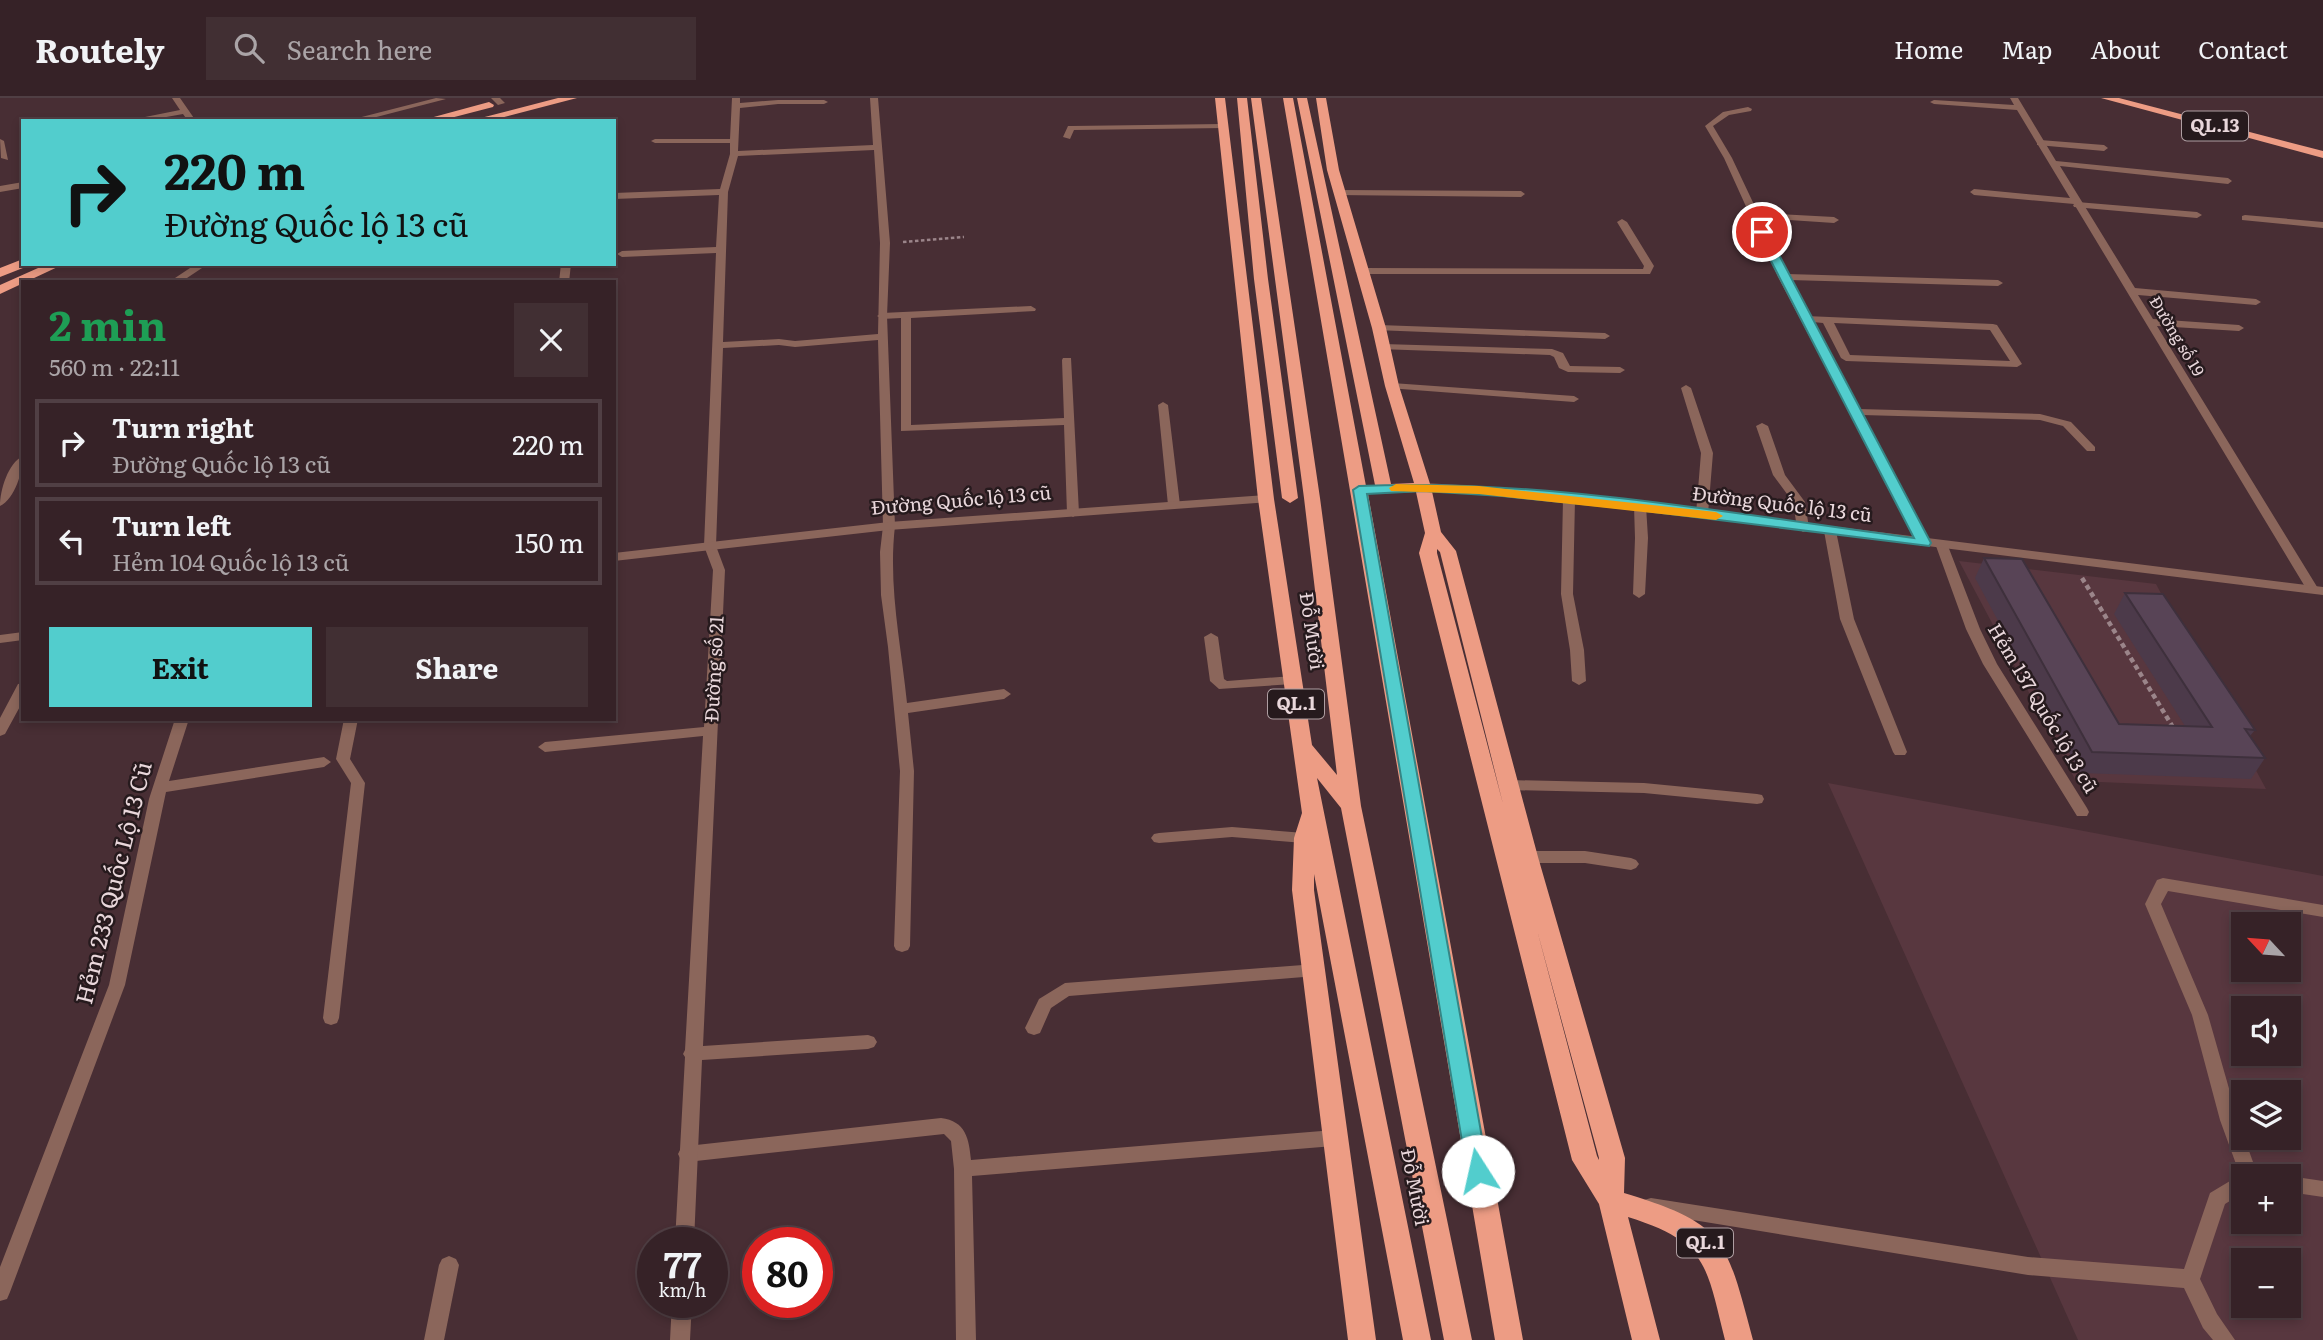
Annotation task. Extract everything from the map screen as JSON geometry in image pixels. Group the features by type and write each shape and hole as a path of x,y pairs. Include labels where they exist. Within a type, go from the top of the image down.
{"highway":[{"path":"431,119 498,100 521,98"},
{"path":"483,119 572,98"},
{"path":"1207,98 1221,112"},
{"name":"QL.1","path":"1242,98 1270,278"},
{"name":"QL.1","path":"1256,98 1290,498"},
{"path":"1288,98 1318,279 1359,490 1509,1340"},
{"path":"1302,98 1384,489"},
{"name":"QL.13","path":"2106,98 2323,155"},
{"name":"QL.13","path":"2154,98 2323,143"},
{"path":"1324,99 1328,149 1360,271 1379,328 1392,386 1423,487 1433,533 1428,553 1585,1160 1611,1200"},
{"name":"Đỗ Mười","path":"1221,112 1266,499 1312,811 1417,1340"},
{"path":"0,273 21,264"},
{"path":"22,280 54,266"},
{"name":"Đỗ Mười","path":"1270,278 1312,498 1351,806 1458,1340"},
{"path":"0,290 21,281"},
{"name":"Đường Quốc lộ 13 cũ","path":"1359,490 1423,487"},
{"name":"Đường Quốc lộ 13 cũ","path":"1266,499 1312,498"},
{"path":"1433,533 1448,551 1527,856 1612,1158 1611,1200 1646,1340"},
{"path":"1302,746 1351,806"},
{"name":"QL.1","path":"1312,811 1304,838 1303,890 1316,970 1334,1138 1362,1340"},
{"name":"QL.1","path":"1611,1200 1675,1223 1703,1241 1720,1268 1739,1340"}],"street":[{"path":"176,98 191,119"},
{"path":"874,98 885,243 882,337 889,526 886,552 887,595 907,771 902,946"},
{"name":"Đường số 19","path":"2014,98 2130,291 2318,591"},
{"path":"358,119 442,99"},
{"path":"736,102 824,102"},
{"name":"Đường số 21","path":"685,1227 719,570 710,546 721,250 724,192 735,148 736,102"},
{"path":"1934,102 2020,108"},
{"path":"1748,109 1716,117 1709,126 1728,158 1783,277 1924,543"},
{"path":"140,119 186,111"},
{"path":"1068,138 1071,128 1221,112"},
{"path":"0,141 4,147 5,158"},
{"path":"655,141 735,148 876,147"},
{"path":"2040,143 2104,148"},
{"path":"2052,163 2228,180"},
{"path":"0,189 21,185"},
{"path":"616,196 724,192"},
{"path":"1974,192 2197,215"},
{"path":"1339,193 1521,194"},
{"path":"1754,215 1834,220"},
{"path":"2245,218 2323,225"},
{"path":"1360,271 1647,272 1649,267 1622,222"},
{"path":"622,254 721,250"},
{"path":"177,280 200,266"},
{"path":"1783,277 1998,283"},
{"path":"2130,291 2256,302"},
{"path":"882,316 1031,309"},
{"path":"906,315 905,429 1068,421"},
{"path":"1806,319 1993,327 2017,364 1846,358 1827,320"},
{"path":"2150,322 2239,328"},
{"path":"1379,328 1605,336"},
{"path":"718,345 779,342 795,344 882,337"},
{"path":"1383,347 1552,352 1559,355 1563,366 1568,369 1620,370"},
{"path":"1066,360 1073,513"},
{"path":"1392,386 1574,399"},
{"path":"1686,388 1707,453 1702,514"},
{"path":"1163,405 1174,505"},
{"path":"1854,412 2040,417 2067,424 2091,449"},
{"path":"1762,426 1779,475 1799,502 1803,528"},
{"path":"0,502 21,463"},
{"name":"Đường Quốc lộ 13 cũ","path":"1423,487 1640,506 1942,546 2318,591"},
{"name":"Đường Quốc lộ 13 cũ","path":"616,557 889,526 1266,499"},
{"path":"1569,499 1567,594 1577,650 1579,681"},
{"path":"1639,594 1639,550 1643,525 1640,506"},
{"path":"1830,531 1847,619 1900,752"},
{"name":"Hẻm 137 Quốc lộ 13 cũ","path":"1942,546 1973,629 1990,664 2082,812"},
{"path":"0,639 21,636"},
{"path":"1211,637 1217,681 1224,686 1293,680"},
{"path":"0,731 21,692"},
{"path":"901,709 1004,694"},
{"name":"Hẻm 233 Quốc Lộ 13 Cũ","path":"0,1292 117,985 159,788 181,721"},
{"path":"331,1018 358,783 343,759 351,721"},
{"path":"545,747 710,731"},
{"path":"159,788 324,762"},
{"path":"1508,785 1644,788 1757,799"},
{"path":"1159,838 1232,832 1304,838"},
{"path":"1527,856 1585,857 1631,864"},
{"path":"2245,1164 2229,1119 2200,1015 2153,905 2163,884 2323,911"},
{"path":"1034,1028 1045,1004 1065,990 1316,970"},
{"path":"692,1054 869,1042"},
{"path":"687,1154 941,1126 956,1131 960,1138 963,1170 966,1340"},
{"path":"963,1170 1334,1138"},
{"path":"2301,1186 2323,1189"},
{"path":"2225,1340 2210,1321 2190,1279 2217,1199 2231,1190"},
{"path":"1611,1200 2028,1266 2190,1279"},
{"path":"433,1340 449,1265"},
{"path":"680,1340 681,1318"}],"path":[{"path":"885,243 964,237"},
{"path":"2073,562 2178,736"}],"shaded area":[{"path":"1959,561 2156,584 2266,789 2076,781"},
{"path":"1828,783 2323,876 2323,1340 2078,1340"}],"building":[{"path":"1984,558 2022,559 2119,724 2212,727 2125,593 2163,594 2255,730 2245,729 2265,758 2092,752"}],"slow traffic":[{"path":"1396,488 1479,490 1716,516"}],"route":[{"path":"1478,1171 1359,490 1423,487 1502,492 1621,504 1924,543 1762,232"}]}
